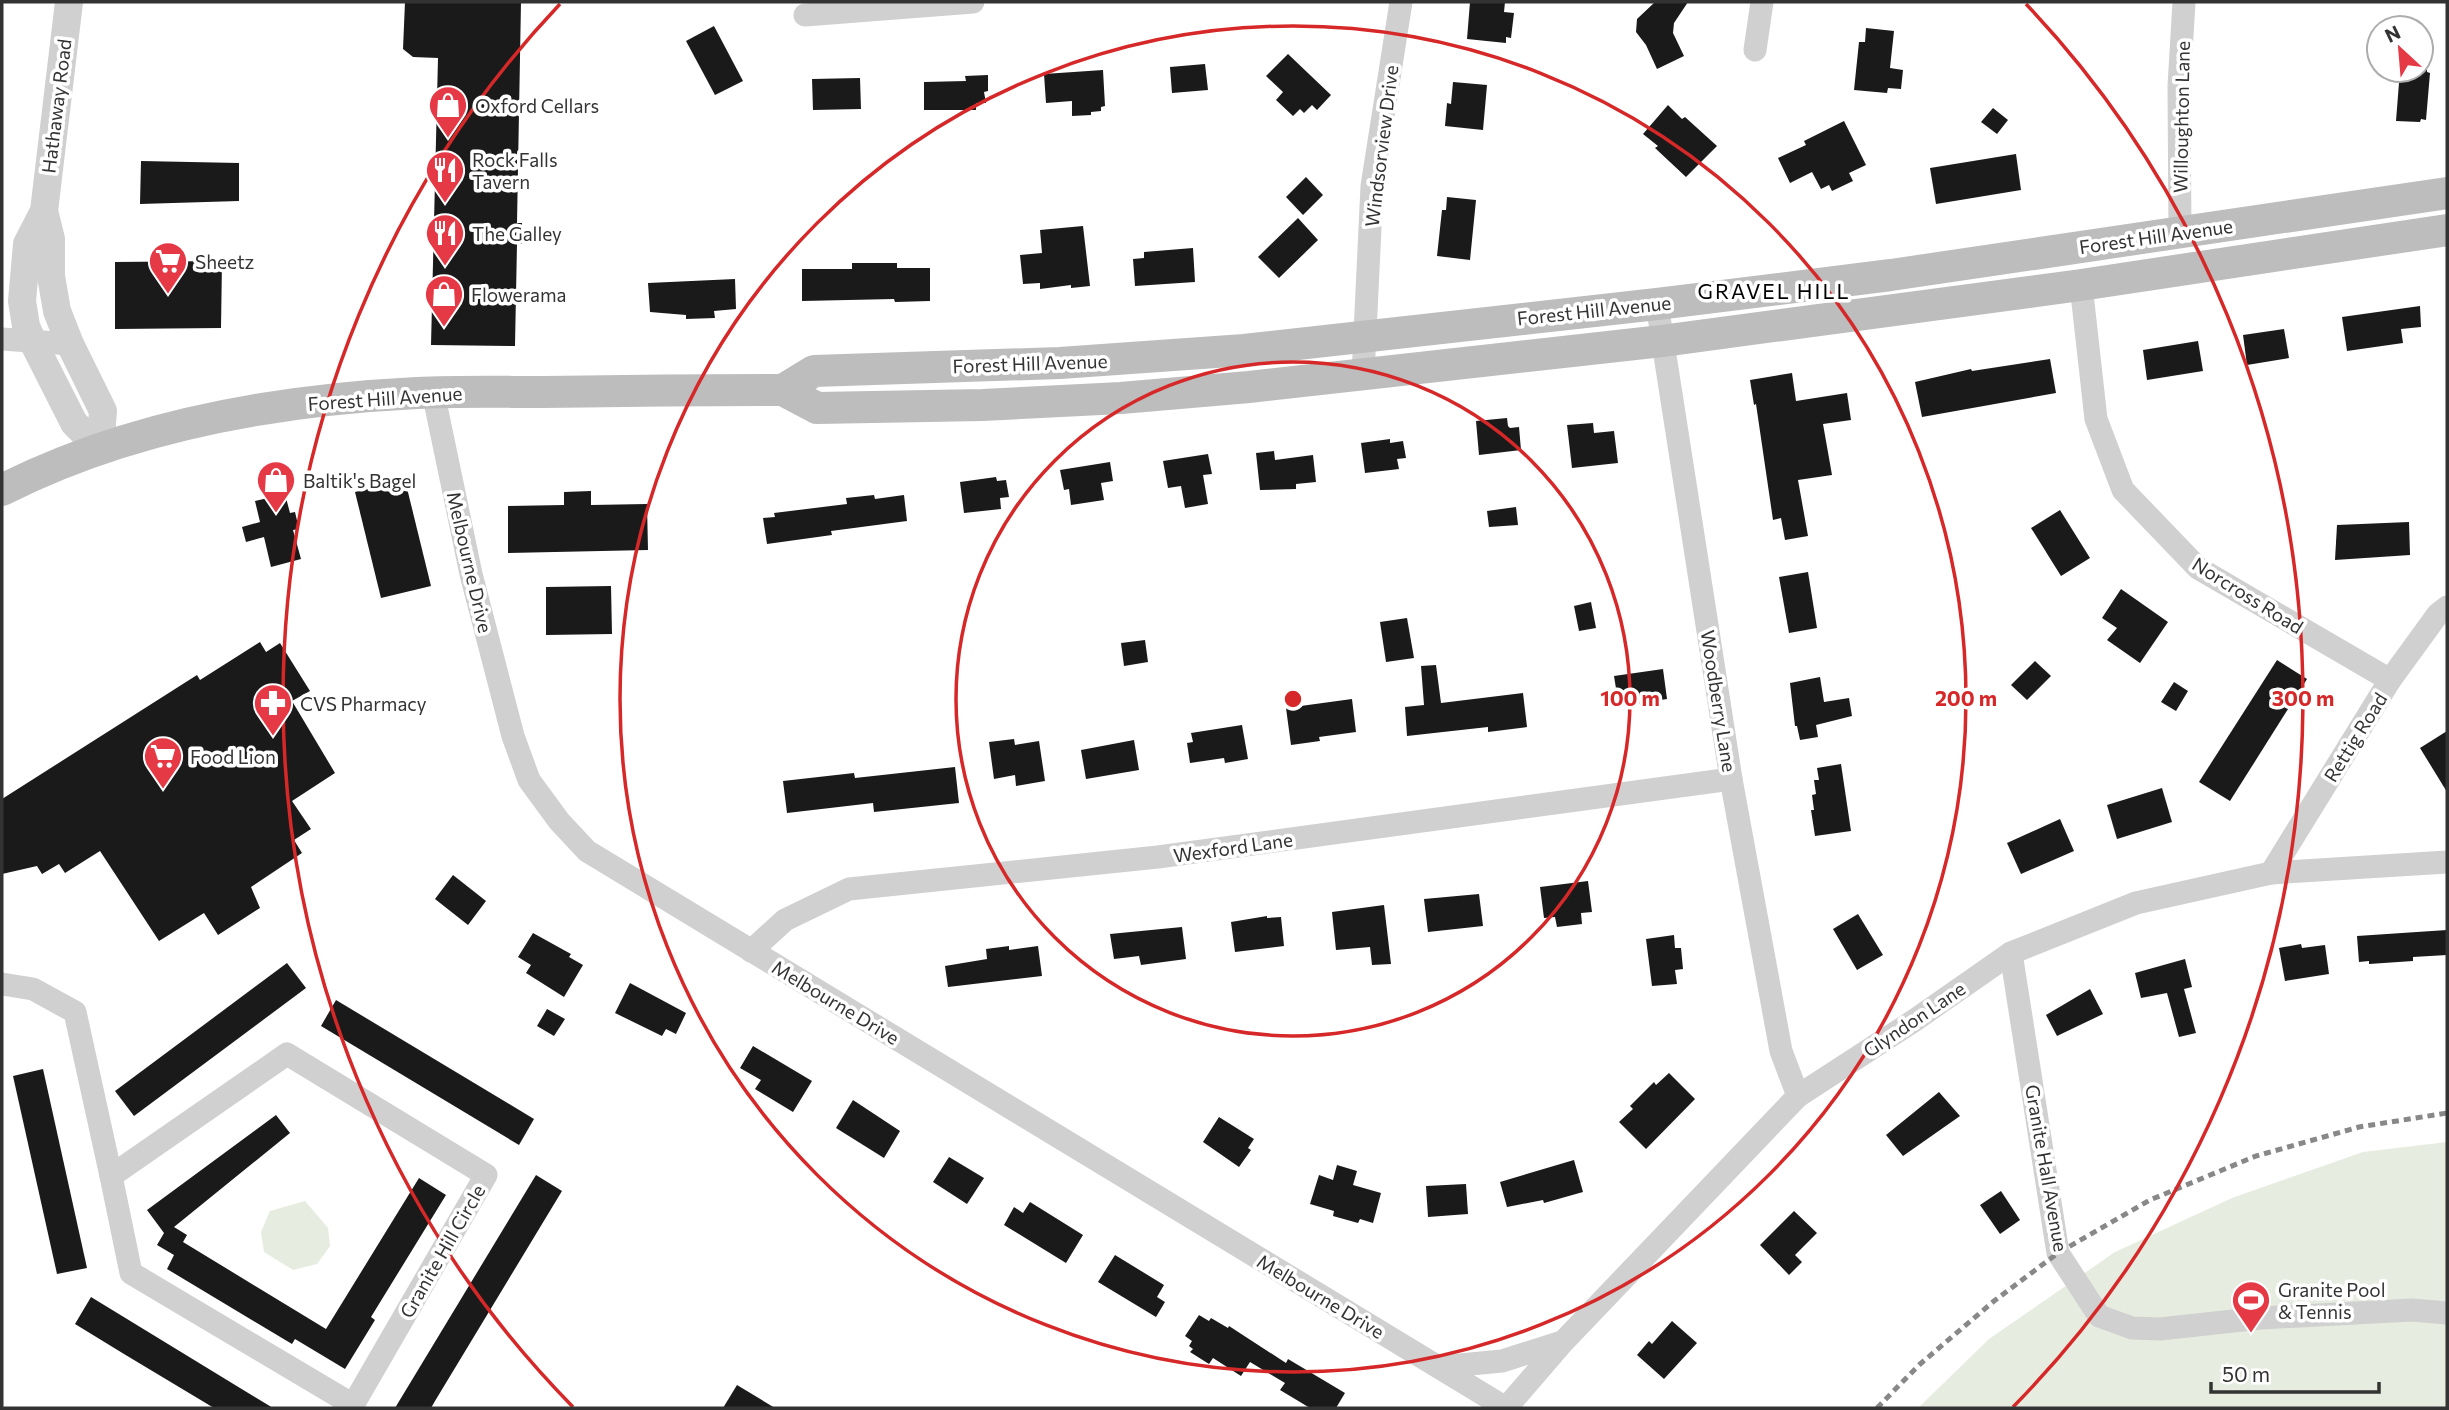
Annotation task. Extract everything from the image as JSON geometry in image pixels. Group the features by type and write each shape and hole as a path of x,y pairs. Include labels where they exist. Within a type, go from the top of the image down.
{"main road":[{"name":"Forest Hill Avenue","path":"783,390 814,371 1155,357 1657,304 1891,275 2447,192"},
{"name":"Forest Hill Avenue","path":"2,491 55,465 174,427 248,411 359,396 433,392 783,390 817,408 983,405 1121,398 1363,375 1662,341 2081,285 2447,230"}],"street":[{"name":"Hathaway Road","path":"69,2 44,211 27,244 23,277 23,314 32,340 74,423 100,449"},
{"path":"805,15 973,2"},
{"name":"Windsorview Drive","path":"1363,375 1372,186 1401,2"},
{"path":"1755,50 1762,2"},
{"name":"Willoughton Lane","path":"2180,233 2179,86 2184,2"},
{"name":"Hathaway Road","path":"44,211 51,239 53,294 57,311 103,411 100,449"},
{"name":"Norcross Road","path":"2081,285 2096,419 2123,490 2198,568 2390,680"},
{"name":"Woodberry Lane","path":"1657,304 1731,779 1781,1051 1798,1096"},
{"path":"2,339 70,344"},
{"name":"Melbourne Drive","path":"433,392 471,574 513,736 529,780 559,821 587,851 1506,1408"},
{"name":"Rettig Road","path":"2271,873 2390,680 2438,614 2447,607"},
{"name":"Wexford Lane","path":"751,951 785,920 849,889 1158,857 1731,779"},
{"name":"Glyndon Lane","path":"1506,1408 1563,1342 1798,1096 1915,1020 2011,953 2136,903 2271,873 2447,862"},
{"name":"Granite Hall Avenue","path":"2011,953 2058,1253 2099,1316 2132,1328 2160,1329 2261,1318 2412,1310 2447,1313"},
{"name":"Granite Hill Circle","path":"2,984 33,989 75,1012 131,1273 353,1405 486,1175 287,1054 111,1177"},
{"path":"1439,1367 1502,1361 1563,1342"}],"shaded area":[{"name":"Granite Pool & Tennis","path":"2447,1142 2447,1408 1918,1408 1989,1339 2115,1252 2232,1198 2363,1152"},
{"path":"305,1201 328,1228 330,1246 317,1264 293,1270 264,1252 261,1232 270,1211"}],"building":[{"path":"405,2 521,2 517,223 522,223 522,244 517,244 515,346 431,345 438,58 413,57 403,49"},
{"path":"1470,2 1505,2 1504,12 1514,13 1511,38 1506,37 1506,43 1467,39"},
{"path":"1655,2 1688,2 1674,23 1673,33 1684,56 1657,69 1646,45 1636,32 1637,19"},
{"path":"714,26 743,81 715,95 686,41"},
{"path":"1866,28 1894,31 1890,68 1903,70 1901,89 1888,88 1887,93 1854,90 1859,42 1865,42"},
{"path":"1288,54 1331,95 1317,110 1312,105 1304,113 1300,109 1293,116 1276,100 1283,92 1266,76"},
{"path":"1205,64 1208,90 1172,93 1170,67"},
{"path":"1103,70 1105,106 1101,107 1101,111 1091,112 1091,115 1072,116 1072,101 1046,103 1044,74"},
{"path":"988,75 988,91 984,92 986,103 976,103 976,110 924,110 924,82 966,81 965,76"},
{"path":"860,78 861,109 813,110 812,79"},
{"path":"1453,82 1487,85 1483,130 1445,126 1447,103 1451,104"},
{"path":"2399,84 2429,84 2426,120 2396,121"},
{"path":"1668,105 1717,146 1686,177 1655,148 1658,146 1643,134"},
{"path":"1993,108 2008,120 1997,134 1981,122"},
{"path":"1844,121 1866,165 1849,173 1853,181 1832,191 1829,185 1821,189 1812,172 1790,183 1778,158 1806,145 1804,141"},
{"path":"2016,154 2021,190 1936,204 1930,168"},
{"name":"Sheetz","path":"141,161 239,163 239,201 140,204"},
{"path":"1306,177 1323,195 1303,215 1286,197"},
{"path":"1447,197 1476,200 1470,260 1437,256 1442,210 1446,210"},
{"path":"1298,218 1318,240 1279,278 1258,257"},
{"path":"1083,226 1090,286 1071,288 1071,285 1040,289 1040,283 1023,284 1020,255 1042,253 1040,230"},
{"path":"1193,248 1195,282 1135,286 1133,259 1144,258 1144,252"},
{"name":"Sheetz","path":"222,261 221,328 115,329 115,262"},
{"path":"852,263 897,263 897,268 930,268 930,301 802,301 802,269 852,269"},
{"path":"735,279 736,309 714,311 715,318 686,319 686,315 650,312 648,283"},
{"path":"2420,306 2421,327 2401,329 2403,343 2347,351 2342,317"},
{"path":"2284,329 2289,358 2247,365 2243,335"},
{"path":"2198,341 2203,371 2147,380 2143,350"},
{"path":"2050,359 2056,393 1922,417 1915,382 1971,369 1972,371"},
{"path":"1792,373 1796,401 1847,393 1851,420 1823,424 1832,475 1798,480 1808,536 1785,540 1781,518 1773,520 1750,380"},
{"path":"1507,418 1510,428 1519,427 1521,450 1479,455 1476,421"},
{"path":"1593,423 1594,433 1614,431 1618,463 1572,468 1567,425"},
{"path":"1390,439 1390,443 1403,441 1406,458 1397,459 1399,469 1365,473 1361,443"},
{"path":"1274,451 1275,460 1313,455 1316,482 1296,484 1296,489 1260,490 1256,453"},
{"path":"1208,454 1212,474 1203,475 1208,504 1185,508 1181,486 1168,488 1163,461"},
{"path":"1110,462 1113,481 1101,483 1104,500 1071,505 1069,489 1064,490 1060,470"},
{"path":"996,477 997,481 1006,480 1009,497 1000,498 1001,509 964,513 960,482"},
{"path":"405,480 431,586 381,598 355,492"},
{"path":"591,491 591,505 647,504 648,550 508,553 508,506 564,505 564,492"},
{"path":"285,494 290,513 295,512 299,529 293,530 301,559 271,567 264,537 246,542 242,527 260,522 255,501"},
{"path":"874,495 875,499 904,495 907,521 831,531 832,535 767,544 763,518 775,517 774,513 847,504 846,498"},
{"path":"1516,507 1518,525 1489,527 1487,511"},
{"path":"2060,510 2090,558 2061,576 2031,528"},
{"path":"2409,522 2410,555 2335,560 2337,525"},
{"path":"1808,572 1817,628 1789,633 1779,577"},
{"path":"611,586 612,634 546,635 546,587"},
{"path":"2121,589 2168,622 2140,663 2107,640 2117,628 2102,618"},
{"path":"1591,602 1596,628 1579,631 1574,606"},
{"path":"1407,618 1414,658 1386,662 1380,622"},
{"path":"1145,640 1148,662 1124,666 1121,643"},
{"name":"Food Lion","path":"260,642 266,652 280,643 310,691 292,701 335,773 292,801 311,829 294,840 302,853 251,887 260,908 218,935 204,913 159,941 100,851 65,873 59,864 42,874 37,866 2,874 2,799 197,675 200,680"},
{"path":"2277,660 2307,679 2230,801 2199,782"},
{"path":"2035,661 2051,676 2027,700 2011,685"},
{"path":"1436,665 1441,703 1523,693 1527,727 1488,732 1488,727 1407,736 1405,707 1424,705 1421,666"},
{"path":"1663,669 1667,699 1619,707 1614,676"},
{"path":"1820,677 1824,702 1849,698 1852,716 1816,725 1818,737 1800,740 1795,726 1790,683"},
{"path":"2174,682 2188,691 2176,711 2161,702"},
{"path":"1352,699 1356,732 1319,737 1320,741 1291,745 1286,708"},
{"path":"1242,725 1248,759 1225,763 1224,758 1190,763 1187,743 1193,742 1191,733"},
{"path":"2447,731 2447,792 2420,748"},
{"path":"1014,739 1015,745 1039,741 1045,781 1016,786 1015,775 994,779 989,742"},
{"path":"1134,740 1139,770 1086,779 1081,750"},
{"path":"1841,764 1851,831 1815,836 1811,810 1814,810 1812,795 1816,794 1814,780 1819,780 1817,768"},
{"path":"955,767 959,803 874,812 873,803 787,813 783,781 854,773 855,778"},
{"path":"2162,788 2172,822 2117,839 2107,805"},
{"path":"2060,819 2074,851 2021,874 2007,843"},
{"path":"453,875 486,901 468,925 435,899"},
{"path":"1588,881 1592,912 1581,913 1582,924 1557,927 1555,917 1544,918 1540,887"},
{"path":"1479,894 1483,926 1428,932 1424,899"},
{"path":"1384,905 1391,964 1372,965 1370,947 1336,950 1332,912"},
{"path":"1858,914 1883,955 1857,970 1833,929"},
{"path":"1267,916 1281,917 1284,946 1235,952 1231,922"},
{"path":"1182,927 1186,959 1141,965 1139,956 1114,959 1110,934"},
{"path":"2447,930 2447,955 2413,957 2413,961 2369,964 2369,961 2359,962 2357,936"},
{"path":"533,933 571,954 569,957 583,965 564,997 526,973 531,965 518,957"},
{"path":"1674,935 1675,948 1681,948 1683,969 1675,970 1677,984 1652,986 1646,939"},
{"path":"2301,944 2302,948 2325,945 2329,974 2285,981 2279,948"},
{"path":"1009,946 1009,950 1038,946 1042,976 948,987 945,966 987,959 986,949"},
{"path":"2185,959 2192,987 2184,989 2196,1033 2179,1037 2167,993 2141,998 2135,973"},
{"path":"287,963 306,988 134,1116 115,1091"},
{"path":"630,983 686,1013 676,1034 666,1029 662,1036 615,1013"},
{"path":"2090,989 2103,1014 2057,1036 2046,1015"},
{"path":"336,1000 534,1119 519,1145 321,1026"},
{"path":"547,1009 565,1019 554,1036 537,1026"},
{"path":"753,1046 812,1081 793,1112 755,1089 761,1080 740,1068"},
{"path":"43,1069 87,1268 57,1274 13,1076"},
{"path":"1669,1073 1695,1099 1646,1149 1619,1122 1633,1109 1630,1106 1654,1082 1656,1085"},
{"path":"1939,1092 1960,1116 1903,1156 1886,1135"},
{"path":"853,1100 900,1131 884,1158 836,1128"},
{"path":"276,1115 290,1133 174,1227 187,1235 183,1242 326,1329 419,1178 446,1195 371,1317 375,1320 345,1369 295,1339 292,1344 167,1269 174,1255 157,1245 164,1233 147,1210"},
{"path":"1219,1117 1254,1139 1248,1148 1251,1150 1239,1167 1203,1142"},
{"path":"949,1157 984,1178 967,1204 933,1182"},
{"path":"1574,1160 1583,1192 1544,1203 1543,1200 1507,1207 1500,1182"},
{"path":"1337,1165 1357,1171 1353,1185 1381,1193 1373,1223 1360,1219 1358,1223 1333,1216 1334,1211 1310,1204 1319,1175 1333,1180"},
{"path":"536,1175 562,1191 431,1408 395,1408"},
{"path":"1466,1184 1468,1214 1428,1217 1426,1186"},
{"path":"2001,1191 2020,1220 2000,1234 1980,1205"},
{"path":"1030,1202 1083,1235 1066,1263 1004,1225 1014,1207 1023,1213"},
{"path":"1794,1211 1817,1233 1795,1255 1802,1262 1789,1275 1760,1245"},
{"path":"1115,1255 1164,1285 1157,1297 1165,1302 1156,1317 1098,1282"},
{"path":"91,1297 273,1408 214,1408 124,1354 75,1324"},
{"path":"1199,1315 1209,1321 1211,1318 1228,1328 1229,1326 1286,1363 1288,1359 1345,1393 1336,1408 1310,1408 1280,1390 1285,1383 1250,1362 1241,1376 1213,1358 1209,1364 1190,1352 1193,1349 1189,1346 1192,1341 1185,1336"},
{"path":"1672,1321 1697,1343 1664,1379 1637,1355 1649,1341 1652,1344"},
{"path":"737,1385 775,1408 723,1408"}],"railway":[{"path":"1877,1408 1919,1365 1994,1301 2058,1253 2150,1200 2256,1156 2359,1127 2447,1113"}],"place":[{"name":"Oxford Cellars","path":"448,139"},
{"name":"Rock Falls Tavern","path":"445,204"},
{"name":"The Galley","path":"445,267"},
{"name":"Sheetz","path":"168,295"},
{"name":"Flowerama","path":"444,328"},
{"name":"Baltik's Bagel","path":"276,514"},
{"name":"CVS Pharmacy","path":"273,737"},
{"name":"Food Lion","path":"163,790"},
{"name":"Granite Pool & Tennis","path":"2251,1334"}],"district":[{"name":"GRAVEL HILL","path":"1774,290"}]}
